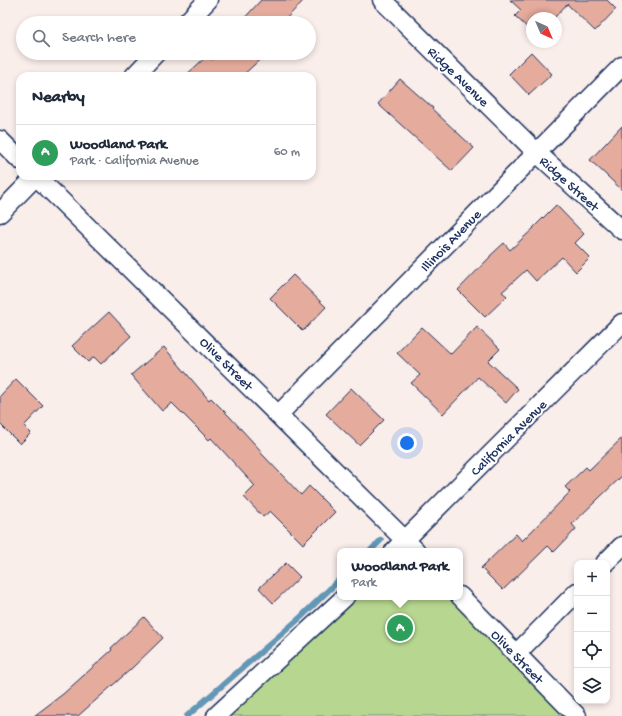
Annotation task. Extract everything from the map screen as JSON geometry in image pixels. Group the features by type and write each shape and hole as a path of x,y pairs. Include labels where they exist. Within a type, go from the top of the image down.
{"street":[{"path":"193,16 208,0"},
{"name":"Ridge Avenue","path":"382,0 536,152"},
{"path":"138,72 149,60"},
{"name":"Illinois Avenue","path":"279,414 622,66"},
{"path":"0,140 16,156"},
{"name":"Ridge Street","path":"536,152 622,230"},
{"path":"0,213 32,180"},
{"name":"Olive Street","path":"40,180 279,414 406,548"},
{"name":"California Avenue","path":"406,548 622,323"},
{"path":"608,560 622,546"},
{"path":"516,654 574,595"},
{"name":"Olive Street","path":"463,599 577,716"},
{"path":"216,716 342,600"}],"green space":[{"path":"341,600 463,600 574,716 213,716"}],"building":[{"path":"261,0 304,0 289,16 246,16"},
{"path":"510,0 607,0 616,9 595,31 567,4 560,12 526,12 526,26 515,16 521,10"},
{"path":"531,52 552,74 529,95 509,74"},
{"path":"203,60 259,60 246,72 189,72"},
{"path":"400,79 433,108 432,109 474,148 452,171 378,104"},
{"path":"622,126 622,190 590,160"},
{"path":"556,205 584,234 575,243 590,258 576,272 562,257 536,281 526,270 502,292 507,296 485,317 458,290 504,243 510,250"},
{"path":"293,275 326,307 303,331 270,298"},
{"path":"109,312 131,336 101,364 94,357 88,362 72,346"},
{"path":"422,327 451,354 477,327 500,349 488,361 518,389 506,403 478,377 443,414 411,383 420,375 397,353"},
{"path":"164,347 209,400 211,398 230,417 262,452 261,453 301,495 309,486 335,512 303,544 270,511 263,517 244,497 255,486 211,438 209,440 172,403 162,411 131,375"},
{"path":"16,379 43,406 24,426 31,433 20,444 0,424 0,396"},
{"path":"351,388 384,420 359,445 326,414"},
{"path":"622,438 622,476 572,524 576,529 554,552 548,546 503,590 481,568 516,534 522,541 570,492 565,487 586,467 589,470"},
{"path":"286,563 300,577 273,603 259,588"},
{"path":"144,617 163,638 131,669 78,716 34,716 63,694 112,650 111,648"}],"waterway":[{"path":"373,548 381,540"},
{"path":"187,716 301,617 337,582"}],"place":[{"name":"Woodland Park","path":"400,628"}]}
